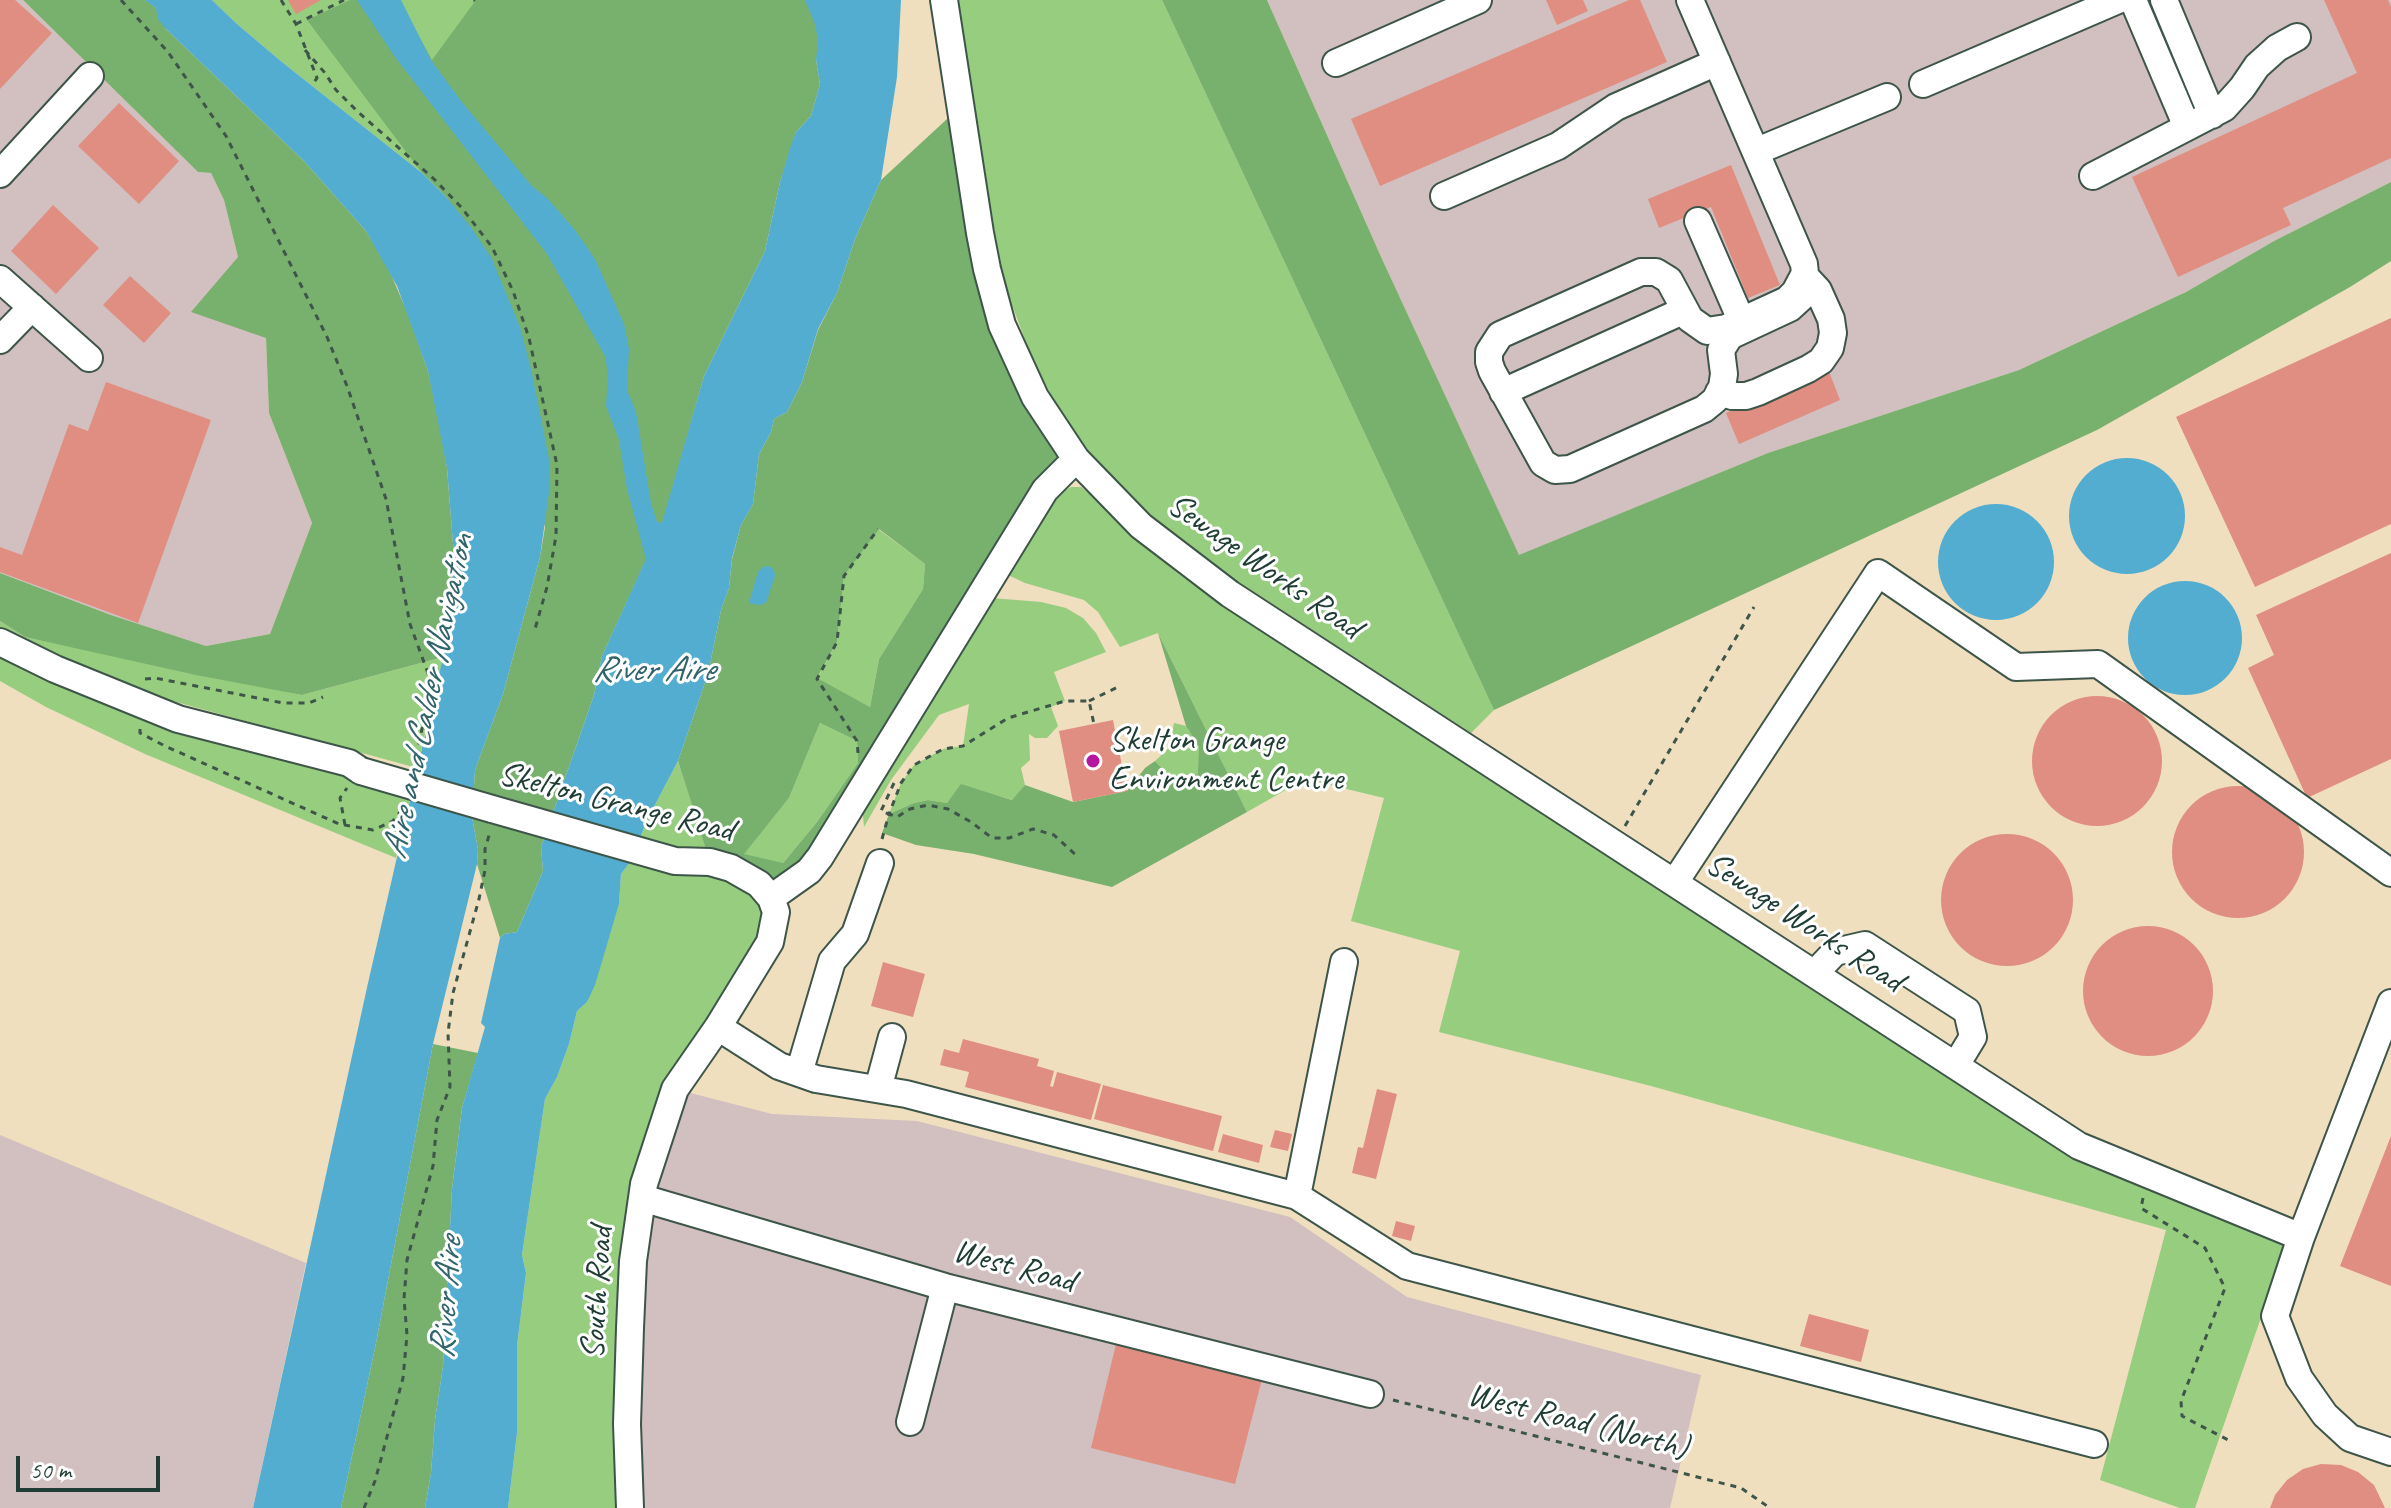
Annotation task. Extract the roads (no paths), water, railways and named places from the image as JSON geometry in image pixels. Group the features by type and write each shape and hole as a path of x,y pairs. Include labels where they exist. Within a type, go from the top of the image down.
{"street":[{"name":"Sewage Works Road","path":"944,0 980,233 1002,325 1035,397 1076,459 1141,526 1230,594 2079,1146 2301,1237"},
{"path":"1336,63 1478,0"},
{"path":"1690,0 1804,264 1804,275 1795,292 1744,325 1724,343 1721,350 1724,374 1719,392 1704,409 1562,471 1543,463 1489,362 1489,352 1500,335 1641,272 1656,272 1669,280 1690,319 1707,331 1744,325"},
{"path":"1923,84 2118,0"},
{"path":"2133,0 2187,127"},
{"path":"2164,0 2212,115"},
{"path":"2093,176 2224,108 2257,66 2277,48 2297,37"},
{"path":"1444,196 1558,146 1616,107 1717,62"},
{"path":"0,174 90,76"},
{"path":"1757,151 1887,97"},
{"path":"1698,221 1744,325"},
{"path":"1719,392 1746,396 1821,361 1830,348 1833,333 1831,319 1818,290 1804,275"},
{"path":"0,279 89,358"},
{"path":"0,340 32,307"},
{"path":"1503,392 1685,310"},
{"path":"1076,459 1045,490 820,857 799,879 771,898 776,912 770,942 718,1027 779,1066 816,1079 906,1094 1297,1196 1407,1266 2094,1444"},
{"path":"1675,882 1878,573 2016,667 2098,664 2391,873"},
{"name":"Skelton Grange Road","path":"0,642 55,669 143,692 178,719 349,763 354,779 675,861 710,862 731,868 759,884 771,898"},
{"path":"799,1073 832,961 855,934 880,863"},
{"path":"1815,973 1835,952 1865,945 1967,1011 1973,1037 1956,1065"},
{"path":"1297,1196 1344,962"},
{"path":"2391,1003 2301,1237 2275,1316 2299,1378 2325,1415 2350,1438 2391,1452"},
{"name":"South Road","path":"630,1508 627,1424 630,1328 633,1261 644,1184 675,1089 718,1027"},
{"path":"878,1089 892,1037"},
{"name":"West Road","path":"642,1198 945,1287 1370,1394"},
{"path":"910,1422 945,1287"}],"water":[{"path":"145,0 212,0 282,62 422,173 447,198 491,257 520,327 549,459 549,493 540,557 503,694 475,770 472,817 478,850 477,864 433,1044 341,1508 253,1508 443,657 454,556 447,468 428,371 397,286 366,231 304,161 166,29 158,19 156,8"},
{"name":"River Aire","path":"357,0 401,0 431,60 461,101 531,185 575,230 595,259 624,324 629,349 627,390 636,412 651,503 657,522 662,523 704,376 765,251 791,145 796,132 811,116 820,84 815,24 805,0 901,0 897,77 881,180 855,239 837,293 818,329 802,382 787,412 774,419 759,454 753,504 741,525 732,558 729,588 721,610 708,674 678,761 646,822 633,858 621,874 619,904 595,985 587,1002 577,1011 557,1077 545,1099 522,1255 526,1273 517,1346 517,1433 508,1508 425,1508 443,1366 452,1189 462,1108 485,1027 481,1023 500,938 504,934 517,932 543,871 541,847 594,695 602,656 646,559 627,489 619,440 606,406 608,375 605,356 547,254 395,57"},
{"path":"2127,458 2149,462 2168,475 2181,494 2185,516 2181,538 2168,557 2149,570 2127,574 2105,570 2086,557 2073,538 2069,516 2073,494 2086,475 2105,462"},
{"path":"1996,504 2018,509 2037,521 2049,540 2054,562 2049,584 2037,603 2018,615 1996,620 1974,615 1955,603 1943,584 1938,562 1943,540 1955,521 1974,509"},
{"path":"769,566 775,576 766,603 749,603 758,572"},
{"path":"2185,581 2207,586 2225,598 2237,616 2242,638 2237,660 2225,678 2207,690 2185,695 2163,690 2145,678 2133,660 2128,638 2133,616 2145,598 2163,586"}],"place":[{"name":"Skelton Grange Environment Centre","path":"1093,761"}],"water label":[{"name":"Aire and Calder Navigation","path":"429,697"}]}
